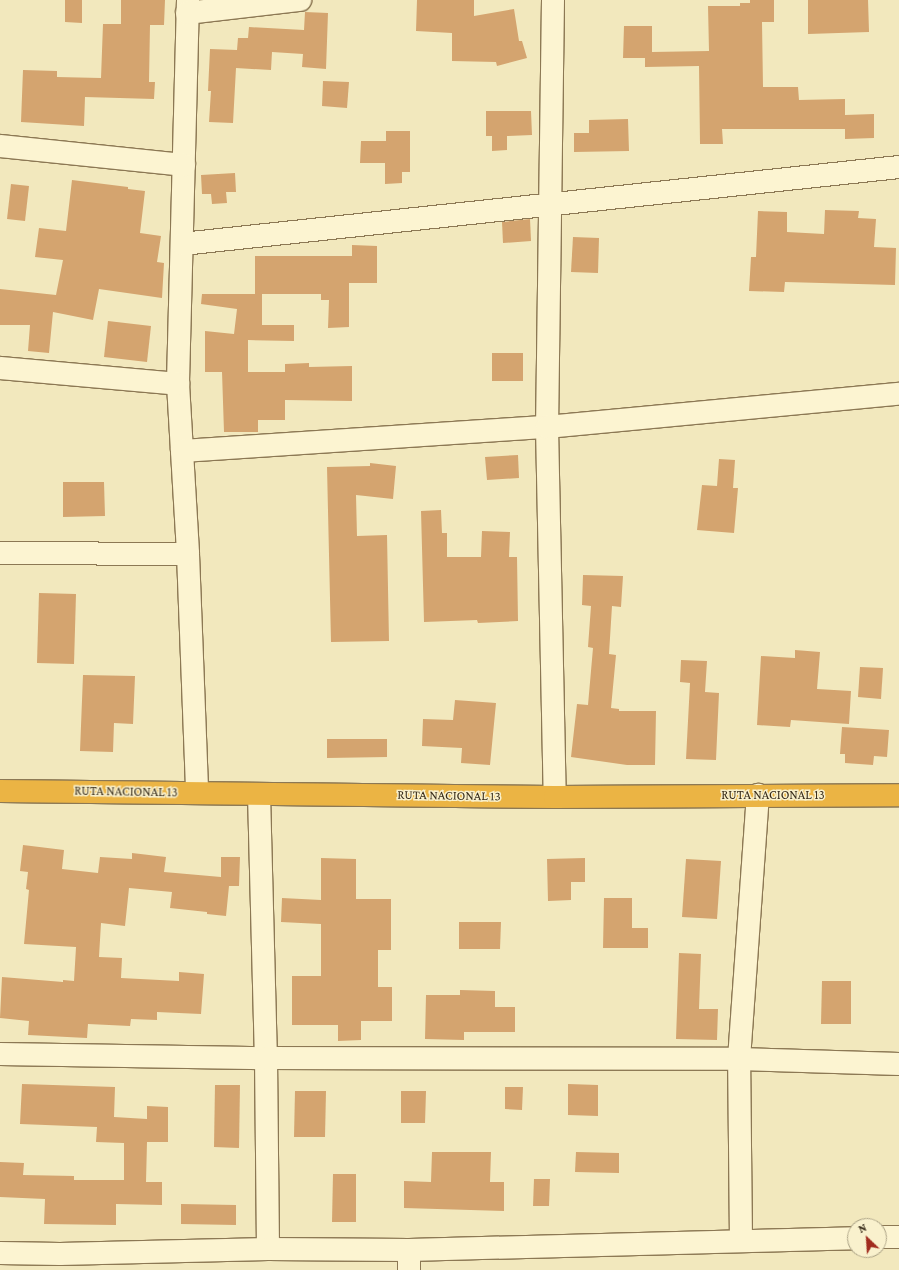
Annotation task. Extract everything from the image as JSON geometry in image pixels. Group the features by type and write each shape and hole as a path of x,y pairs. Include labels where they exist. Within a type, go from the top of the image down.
{"highway":[{"name":"RUTA NACIONAL 13","path":"0,791 554,797 899,795"}],"street":[{"path":"197,793 188,554 178,384 188,7 300,0"},
{"path":"553,0 552,204 547,426 554,797"},
{"path":"0,146 184,165"},
{"path":"182,244 899,167"},
{"path":"0,368 178,384"},
{"path":"182,452 547,426 899,394"},
{"path":"0,553 188,554"},
{"path":"259,794 266,1058 268,1249"},
{"path":"740,1241 739,1059 758,796"},
{"path":"0,1054 266,1058 739,1059 899,1064"},
{"path":"887,1237 899,1237"},
{"path":"0,1253 60,1262 268,1249 409,1260 740,1241 847,1238"}],"building":[{"path":"65,0 82,0 82,23 65,22"},
{"path":"121,0 165,0 164,25 150,25 149,82 155,82 154,99 85,97 84,126 21,122 23,70 57,71 57,77 101,78 103,24 121,24"},
{"path":"417,0 474,0 474,16 514,9 519,41 522,41 527,58 497,66 496,62 452,61 452,33 416,31"},
{"path":"750,0 774,0 774,22 762,22 763,87 798,87 799,100 845,99 845,115 874,114 874,138 845,139 845,129 722,129 723,144 700,144 699,66 645,67 645,58 623,58 624,26 652,26 652,52 709,51 708,6 740,6 740,3 750,3"},
{"path":"808,0 868,0 869,32 808,34"},
{"path":"305,12 328,13 326,69 302,67 303,54 272,52 271,70 236,68 233,123 209,122 211,91 208,91 210,49 237,50 238,38 248,38 249,27 304,30"},
{"path":"323,81 349,82 347,108 322,106"},
{"path":"486,111 531,111 532,135 507,136 507,150 492,151 492,136 486,136"},
{"path":"628,119 629,151 574,152 574,133 589,133 589,120"},
{"path":"386,131 410,131 410,172 402,172 402,183 385,184 385,163 360,163 361,141 386,141"},
{"path":"235,173 236,192 226,192 227,203 212,204 211,194 202,194 201,175"},
{"path":"72,180 128,187 128,189 145,191 140,233 161,236 157,262 164,263 162,298 99,289 93,320 53,312 49,353 28,351 30,325 0,325 0,289 56,295 63,260 35,257 39,228 66,231"},
{"path":"11,184 29,186 25,221 7,219"},
{"path":"825,210 859,211 858,218 876,219 874,247 896,248 895,285 785,282 784,292 749,291 751,257 756,257 758,211 787,212 787,232 824,234"},
{"path":"530,219 531,241 503,243 502,222"},
{"path":"573,237 599,238 598,273 571,272"},
{"path":"352,245 377,246 377,283 349,283 349,327 328,328 329,300 321,300 321,294 255,294 255,256 352,256"},
{"path":"202,294 262,294 262,325 294,325 294,341 248,340 248,372 285,372 285,364 309,363 309,367 352,366 352,401 285,400 285,420 258,420 258,432 224,432 222,372 205,372 205,331 234,334 237,309 201,304"},
{"path":"108,321 151,326 147,362 104,357"},
{"path":"492,353 523,353 523,381 492,381"},
{"path":"518,455 519,478 487,480 485,457"},
{"path":"719,459 735,460 733,488 738,488 734,533 697,530 702,485 717,486"},
{"path":"370,463 396,466 393,499 356,495 357,536 387,535 389,641 331,642 327,467 370,466"},
{"path":"63,482 104,482 105,516 63,517"},
{"path":"441,510 442,533 447,533 447,557 481,557 482,531 510,532 509,557 517,557 518,621 478,623 477,620 424,622 421,511"},
{"path":"583,575 623,576 621,607 612,606 609,654 616,655 611,708 619,709 619,711 656,711 655,765 627,765 571,757 577,704 588,705 593,648 588,647 591,606 582,605"},
{"path":"39,593 76,594 74,664 37,663"},
{"path":"795,650 820,652 817,689 851,691 849,724 791,720 790,727 757,725 761,656 795,658"},
{"path":"681,660 707,661 705,692 719,693 716,760 686,759 690,683 680,682"},
{"path":"860,667 883,668 881,699 858,697"},
{"path":"83,675 135,676 133,724 114,723 113,752 80,751"},
{"path":"455,700 496,703 490,765 461,763 462,748 422,746 423,719 453,720"},
{"path":"842,727 889,730 887,757 874,756 873,765 845,763 845,754 840,754"},
{"path":"327,739 387,739 387,757 327,758"},
{"path":"23,845 64,850 62,869 98,873 100,857 132,859 132,853 166,857 164,872 221,877 221,857 240,857 239,886 229,886 226,916 207,914 207,912 170,908 172,892 129,888 125,926 101,923 99,957 122,958 121,978 179,981 179,972 204,974 201,1014 157,1012 157,1020 131,1019 130,1026 88,1024 87,1038 28,1035 29,1021 0,1018 2,977 63,982 63,980 74,981 76,947 24,944 29,890 26,889 28,872 20,871"},
{"path":"321,858 356,859 356,899 391,899 391,950 378,950 378,987 392,987 392,1021 361,1021 361,1040 338,1041 338,1025 292,1025 292,976 321,976 321,924 281,922 282,898 321,900"},
{"path":"585,858 585,882 571,882 571,900 548,901 547,859"},
{"path":"686,859 721,861 717,919 682,917"},
{"path":"604,898 632,898 632,928 648,928 648,948 603,948"},
{"path":"459,922 501,922 500,949 459,949"},
{"path":"679,953 701,954 699,1009 718,1009 717,1040 676,1039"},
{"path":"822,981 851,981 851,1024 821,1024"},
{"path":"460,990 495,991 495,1007 515,1007 515,1032 464,1032 464,1040 425,1039 426,995 460,995"},
{"path":"22,1084 115,1087 114,1117 147,1119 147,1106 168,1107 168,1142 147,1142 146,1182 162,1182 162,1205 116,1204 116,1225 44,1224 45,1199 0,1197 0,1162 24,1163 23,1175 74,1176 74,1180 124,1180 124,1143 96,1142 97,1127 20,1124"},
{"path":"568,1084 598,1085 598,1116 568,1115"},
{"path":"215,1085 240,1085 239,1148 214,1147"},
{"path":"505,1087 523,1087 522,1110 505,1109"},
{"path":"295,1091 326,1091 325,1137 294,1137"},
{"path":"401,1091 426,1091 425,1123 401,1123"},
{"path":"432,1152 491,1152 490,1182 504,1182 504,1211 404,1208 404,1181 431,1182"},
{"path":"576,1152 619,1153 619,1173 575,1172"},
{"path":"333,1174 356,1174 356,1222 332,1222"},
{"path":"534,1179 550,1179 549,1206 533,1206"},
{"path":"181,1204 236,1205 236,1225 181,1224"}]}
